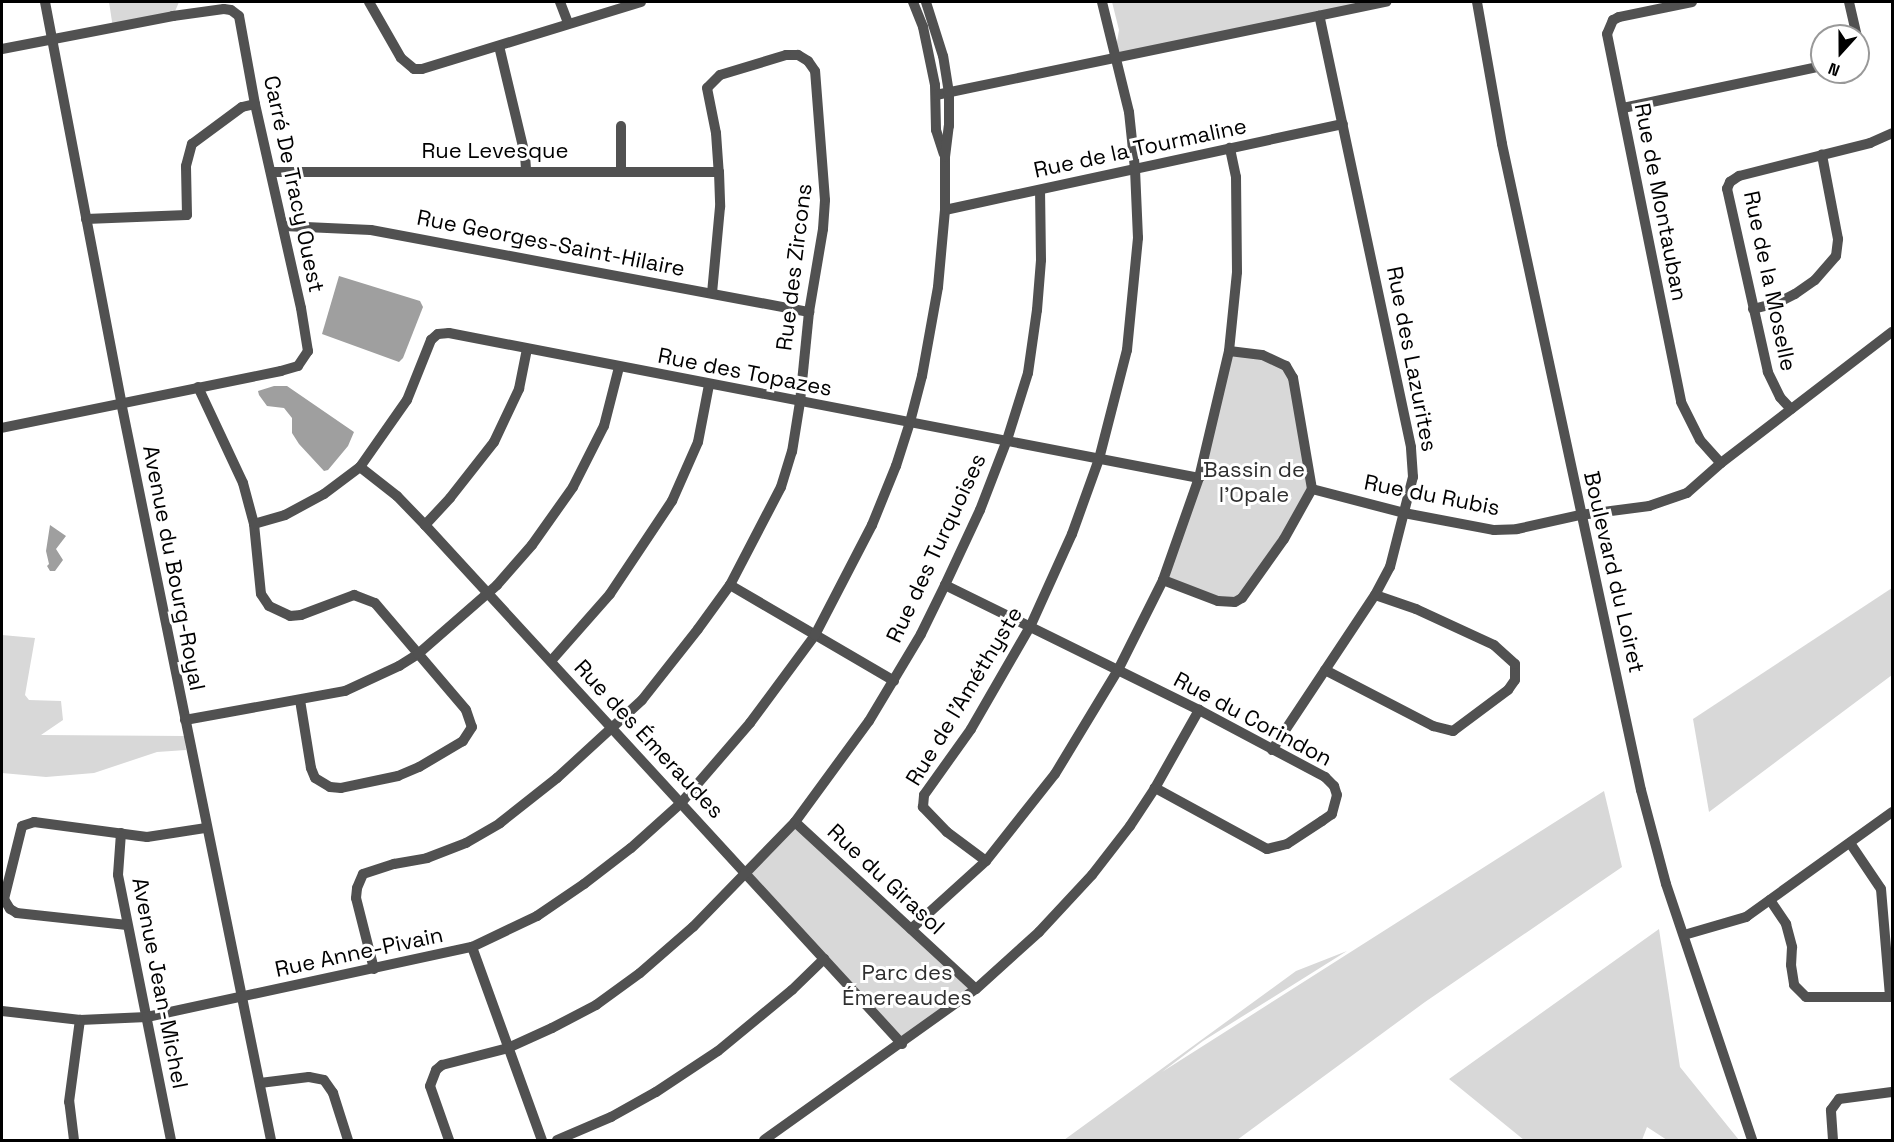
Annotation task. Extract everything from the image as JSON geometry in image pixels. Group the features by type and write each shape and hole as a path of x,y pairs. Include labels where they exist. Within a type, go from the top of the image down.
{"street":[{"name":"Avenue du Bourg-Royal","path":"45,2 54,39 121,402 271,1140"},
{"path":"369,2 400,58 414,69 430,67 641,2"},
{"path":"560,2 568,23"},
{"path":"913,2 922,27 936,95 936,130 945,157"},
{"path":"926,2 943,56 949,93 949,126 945,157"},
{"name":"Rue de l'Améthyste","path":"986,861 947,832 923,807 922,801 971,729 1030,627 1072,534 1099,459 1127,350 1137,238 1136,168 1129,112 1114,60 1102,2"},
{"path":"936,95 1386,2"},
{"name":"Boulevard du Loiret","path":"1478,2 1502,144 1641,790 1666,884 1752,1140"},
{"name":"Rue de Montauban","path":"1692,2 1619,17 1608,27 1607,34 1681,402 1700,440 1720,463"},
{"path":"1849,2 1854,24"},
{"name":"Carré De Tracy Ouest","path":"2,49 173,16 231,10 239,16 255,105 284,226 307,342 305,359 298,366 281,371 2,428"},
{"name":"Rue des Lazurites","path":"1272,750 1375,595 1390,567 1413,477 1411,447 1319,15"},
{"path":"499,46 525,155 526,170"},
{"name":"Rue des Zircons","path":"374,969 356,898 357,888 363,874 394,864 428,858 475,838 500,824 557,778 642,700 665,673 730,585 781,487 792,452 800,402 809,312 823,230 825,200 815,70 808,61 798,55 786,55 720,75 711,81 707,88 716,133 720,207 712,293"},
{"path":"1623,108 1810,69"},
{"path":"87,219 186,215 186,166 192,144 242,107 255,105"},
{"name":"Rue de la Tourmaline","path":"945,210 1343,124"},
{"path":"621,126 621,171"},
{"name":"Rue de la Moselle","path":"1791,409 1773,386 1728,197 1730,182 1739,176 1870,143 1893,133"},
{"path":"911,929 986,861 1055,774 1118,670 1163,580 1199,478 1228,351 1237,272 1236,177 1230,148"},
{"path":"1753,309 1777,303 1795,294 1815,280 1836,256 1838,238 1822,155"},
{"name":"Rue Anne-Pivain","path":"2,1011 80,1020 147,1017 472,947 537,916 584,884 631,848 681,803 750,723 815,635 872,525 896,466 910,422 931,335 945,210 945,157"},
{"name":"Rue Levesque","path":"272,172 526,170 719,172"},
{"name":"Rue des Turquoises","path":"449,1140 432,1094 431,1077 442,1065 508,1048 596,1005 640,973 693,927 795,822 847,755 894,681 945,585 980,510 1028,373 1041,260 1040,190"},
{"name":"Rue Georges-Saint-Hilaire","path":"284,226 371,230 809,312"},
{"name":"Rue du Rubis","path":"1312,489 1404,513 1494,530 1517,529 1580,515 1649,506 1669,501 1687,493 1720,463 1893,332"},
{"name":"Rue des Topazes","path":"360,467 407,400 427,348 438,334 449,333 1199,478"},
{"path":"425,525 450,498 494,442 519,389 527,349"},
{"path":"1163,580 1218,601 1235,602 1242,598 1284,539 1312,489 1293,378 1286,366 1262,356 1228,351"},
{"path":"185,720 345,691 399,666 418,654 487,593 532,545 573,487 604,426 618,367"},
{"path":"551,661 610,594 672,501 698,441 710,385"},
{"path":"198,387 235,464 254,524 261,594 269,606 279,613 301,615 354,595 375,603 466,710 472,727 463,741 398,776 341,788 320,784 315,778 311,768 300,700"},
{"path":"254,524 285,515 324,494 360,467"},
{"name":"Rue des Émeraudes","path":"360,467 397,496 425,525 902,1044"},
{"path":"730,585 894,681"},
{"name":"Rue du Corindon","path":"945,585 1199,710 1325,777 1334,786 1337,795 1332,814 1276,848 1267,849 1155,788"},
{"path":"1325,670 1433,726 1453,731 1508,690 1515,680 1515,664 1494,645 1416,609 1375,595"},
{"path":"764,1140 976,990 1039,932 1092,875 1155,788 1199,710"},
{"path":"1684,935 1746,917 1893,812"},
{"name":"Rue du Girasol","path":"795,822 976,990"},
{"path":"128,925 17,913 10,909 4,899 22,826 29,823 163,836 206,828"},
{"name":"Avenue Jean-Michel","path":"121,833 118,875 171,1140"},
{"path":"1770,900 1786,924 1792,947 1791,965 1794,985 1806,997 1892,997 1881,889 1850,843"},
{"path":"472,947 542,1140"},
{"path":"557,1140 610,1117 656,1092 718,1051 792,990 824,959"},
{"path":"74,1140 69,1102 80,1020"},
{"path":"260,1083 309,1077 324,1080 333,1093 348,1140"},
{"path":"1833,1140 1831,1110 1839,1099 1893,1092"}],"green space":[{"path":"109,2 179,2 173,16 113,28"},
{"path":"1112,2 1387,2 1114,60 1119,30"},
{"name":"Bassin de l'Opale","path":"1229,351 1286,366 1312,489 1235,602 1163,580 1199,478"},
{"path":"1892,588 1892,675 1709,812 1693,719"},
{"path":"2,635 35,638 25,695 29,700 61,701 63,720 41,735 185,736 186,750 157,752 94,773 46,777 2,773"},
{"path":"1604,791 1622,867 1425,1002 1237,1140 1064,1140 1296,971 1347,951 1203,1041 1162,1072"},
{"name":"Parc des Émereaudes","path":"795,822 976,989 902,1044 746,874"},
{"path":"1659,929 1680,1067 1739,1140 1667,1140 1647,1127 1642,1140 1524,1140 1449,1079"}],"shaded area":[{"path":"339,276 420,301 423,307 403,358 399,362 322,334"},
{"path":"274,386 287,386 354,432 348,446 328,470 324,471 299,444 292,433 292,418 284,408 267,406 259,395 258,391"},
{"path":"50,525 66,536 56,549 63,560 55,571 50,571 47,566 49,564 46,551"}]}
